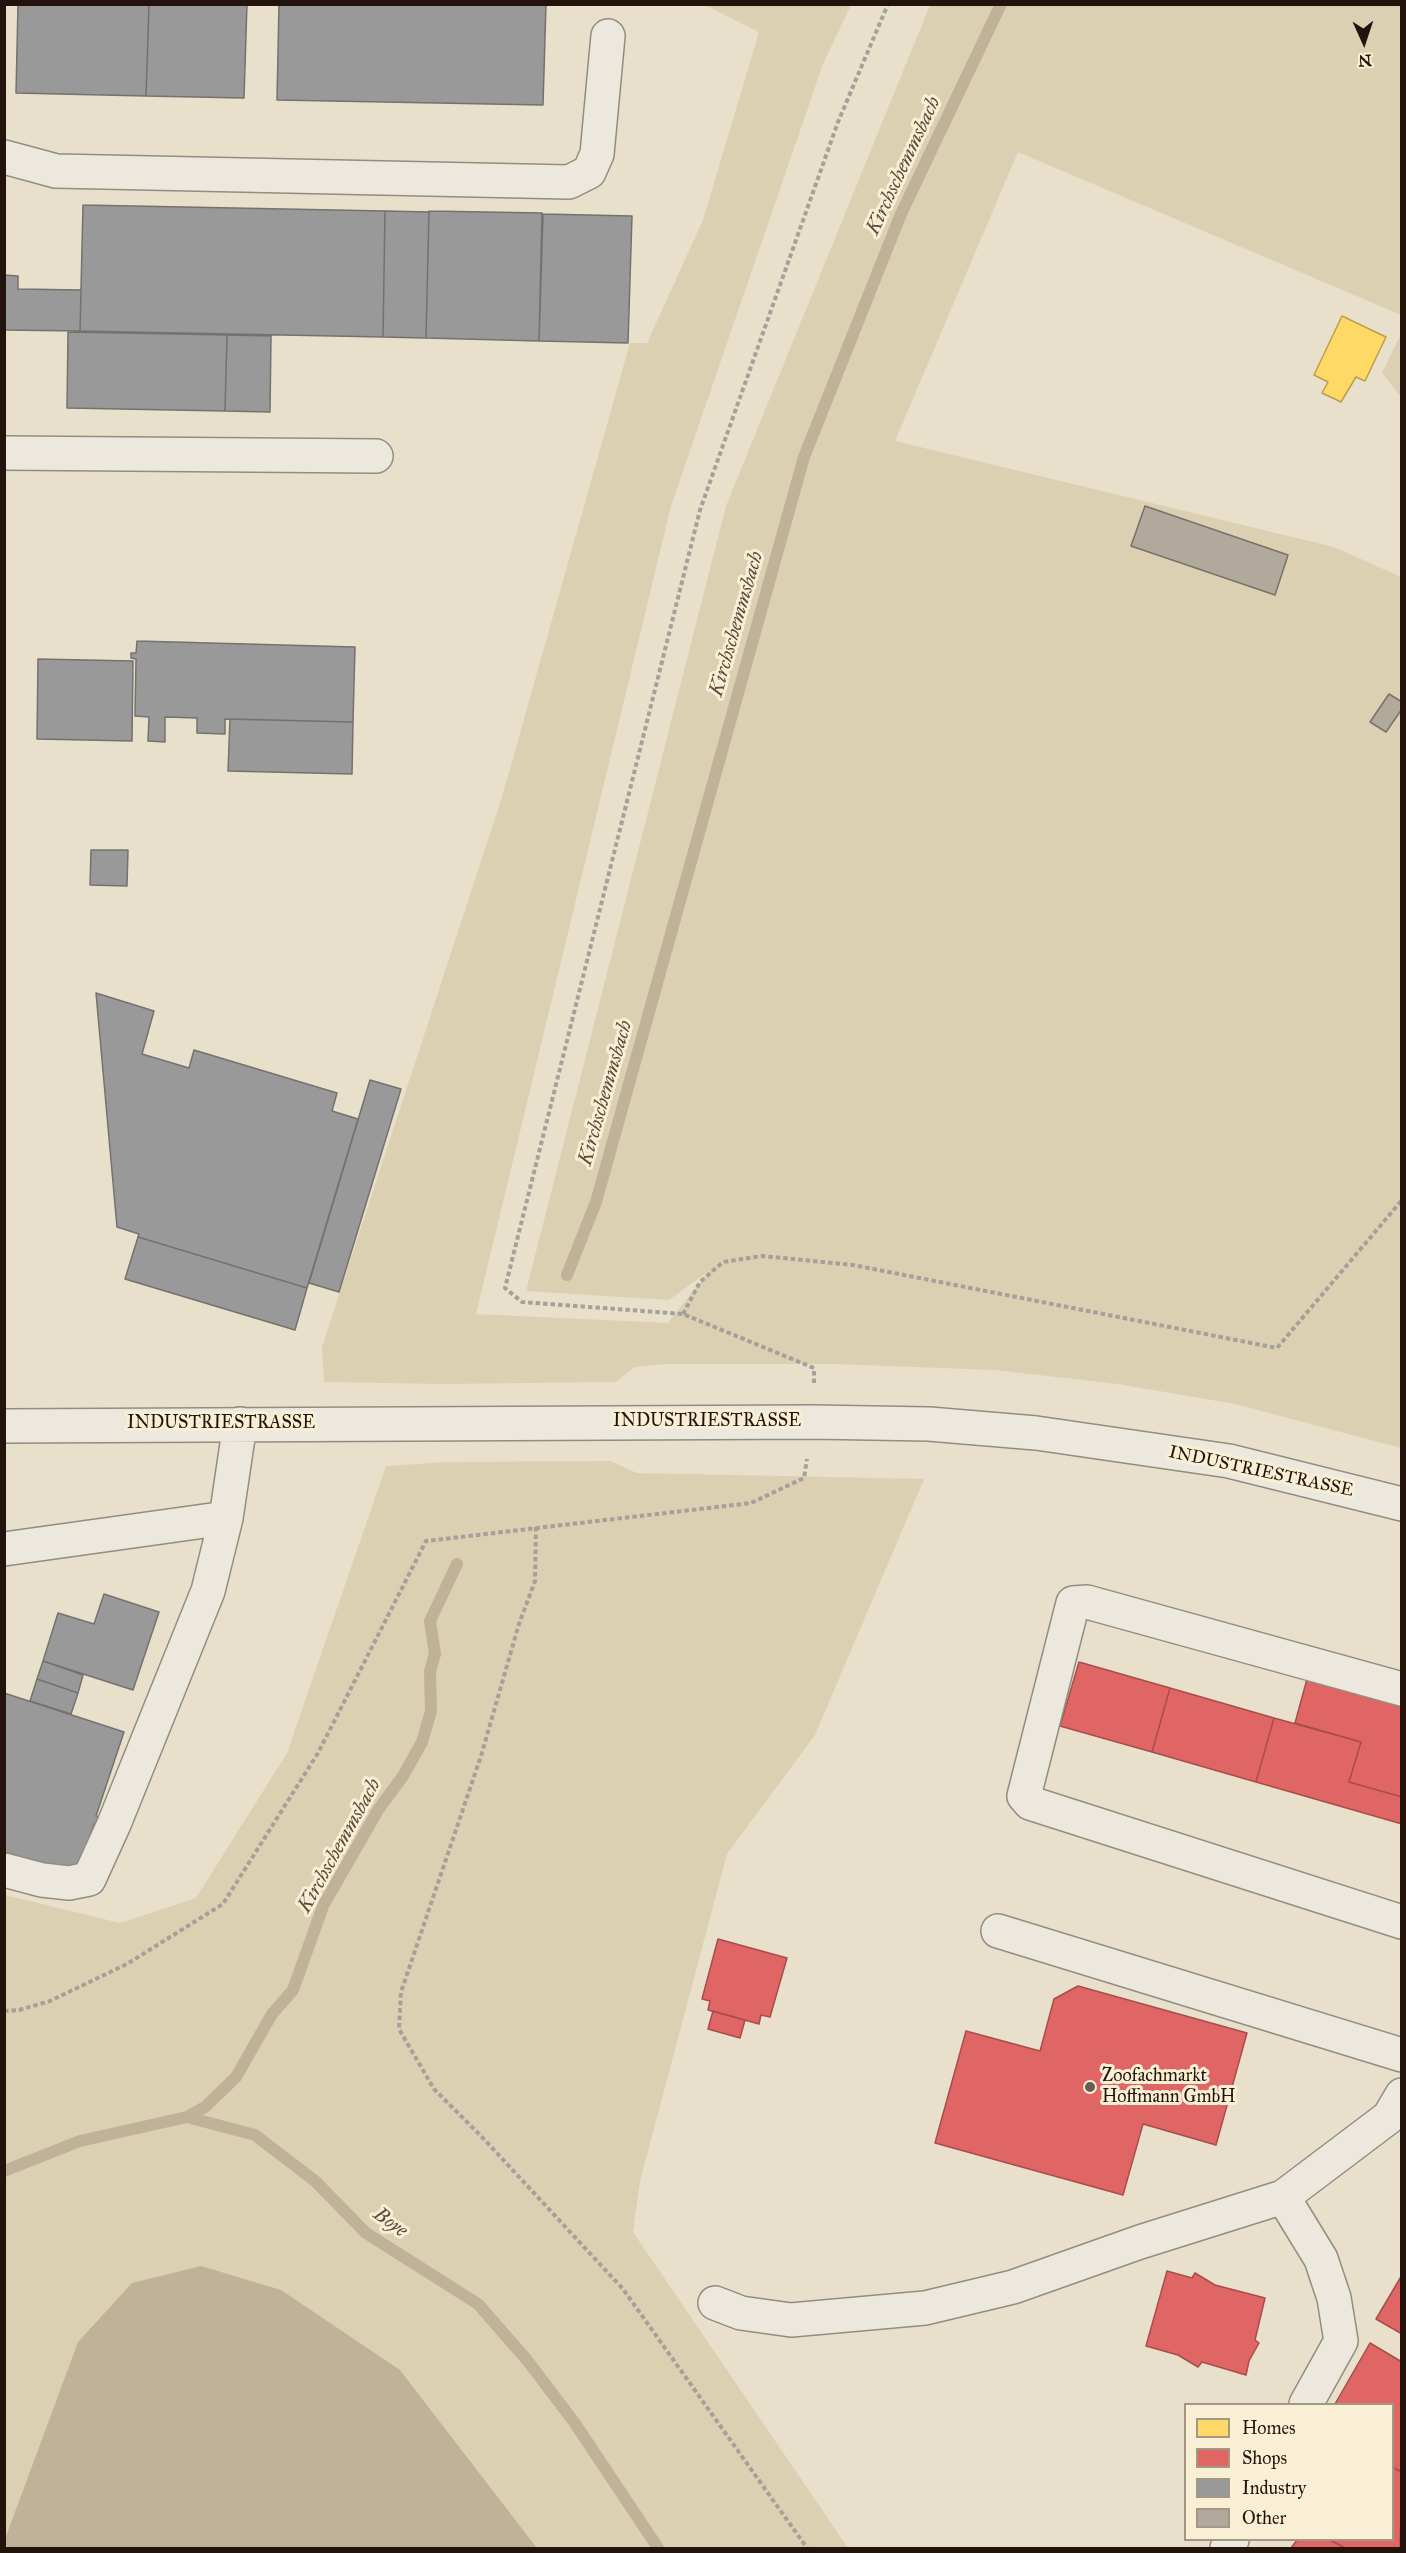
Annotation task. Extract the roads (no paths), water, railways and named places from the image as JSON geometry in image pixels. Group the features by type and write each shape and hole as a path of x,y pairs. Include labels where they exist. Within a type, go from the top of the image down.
{"street":[{"path":"4,157 56,171 569,182 589,172 597,154 608,36"},
{"path":"4,453 376,456"},
{"name":"INDUSTRIESTRASSE","path":"4,1426 813,1422 928,1424 1035,1433 1228,1461 1401,1504"},
{"path":"4,1870 42,1880 69,1883 89,1879 114,1824 208,1591 226,1518 240,1424"},
{"path":"4,1549 226,1518"},
{"path":"1401,1689 1087,1602 1073,1603 1024,1796 1030,1803 1401,1922"},
{"path":"998,1930 1401,2055"},
{"path":"715,2302 741,2313 791,2320 925,2308 1013,2287 1140,2242 1283,2197 1389,2117 1401,2095"},
{"path":"1283,2197 1321,2259 1334,2298 1341,2342 1307,2403"}],"waterway":[{"name":"Kirchschemmsbach","path":"567,1275 596,1202 804,457 901,214 1001,4"},
{"name":"Kirchschemmsbach","path":"187,2117 205,2107 236,2077 272,2014 293,1990 323,1906 378,1810 403,1776 422,1742 431,1711 430,1671 435,1654 430,1621 457,1564"},
{"name":"Boye","path":"4,2171 80,2141 187,2117 255,2135 315,2181 366,2233 478,2304 527,2360 574,2422 658,2548"}],"place":[{"name":"Zoofachmarkt Hoffmann GmbH","path":"1090,2087"}]}
